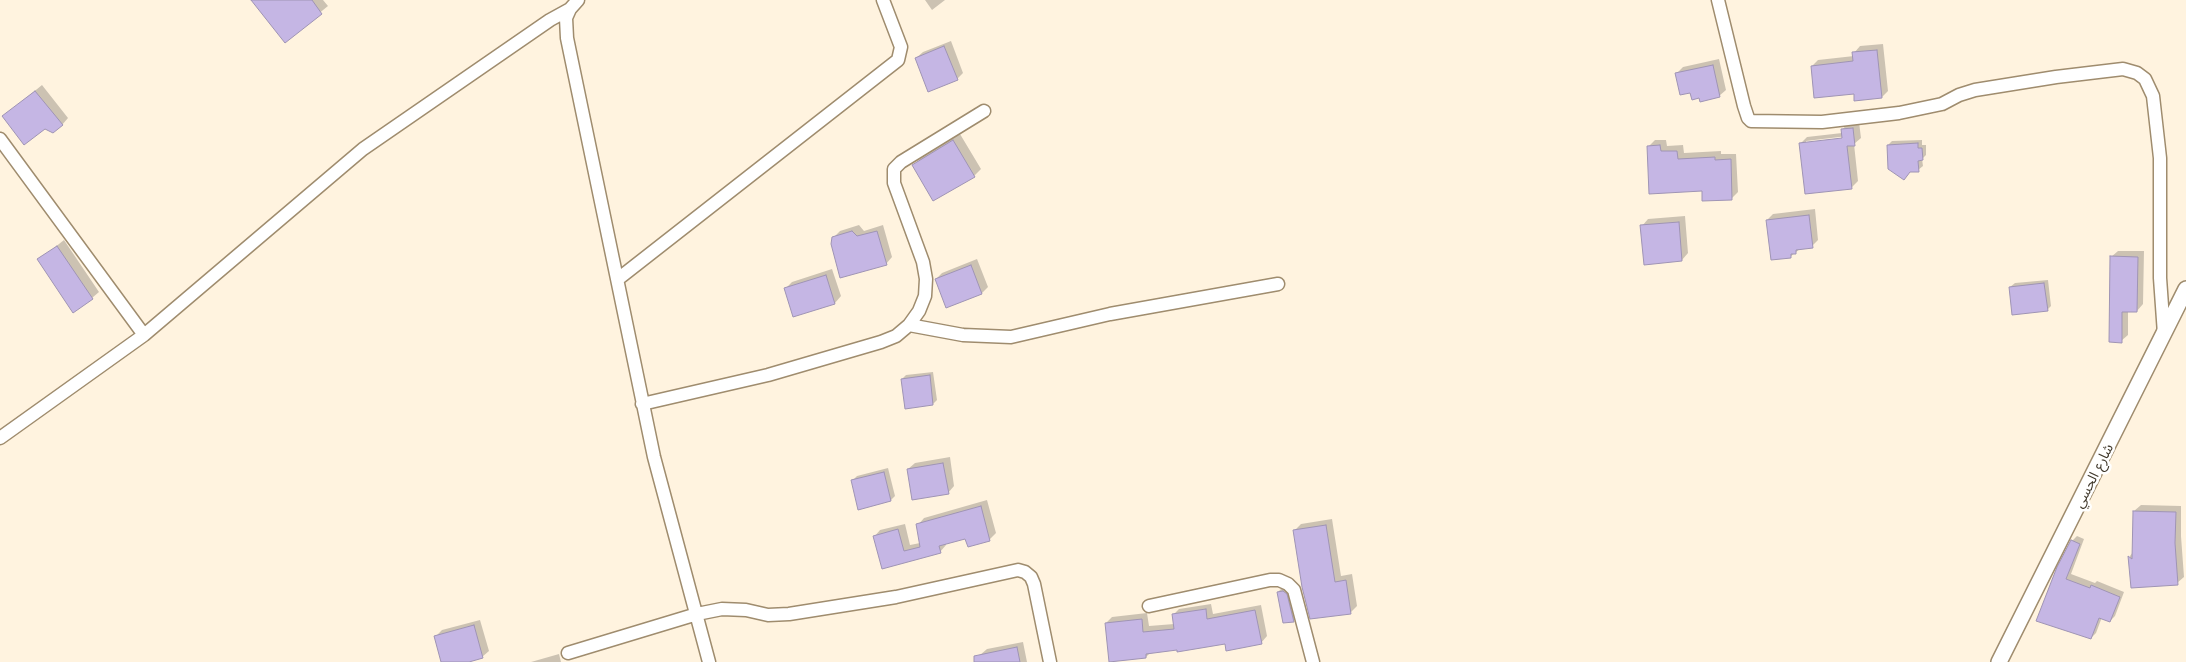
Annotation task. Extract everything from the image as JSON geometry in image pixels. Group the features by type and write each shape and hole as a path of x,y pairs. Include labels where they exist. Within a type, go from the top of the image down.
{"street":[{"path":"618,279 898,60 901,47 883,0"},
{"path":"1718,0 1744,106 1751,121 1822,122 1899,113 1942,104 1959,95 1975,90 2123,69 2136,73 2145,79 2153,96 2160,158 2160,278 2164,334"},
{"path":"574,5 566,18 567,38 618,279 642,404 666,510 697,614 709,662"},
{"path":"0,438 144,335 364,149 574,5"},
{"path":"642,404 768,375 881,342 896,336 909,325 919,311 924,296 926,279 923,262 894,183 894,169 901,162 984,111"},
{"path":"0,139 144,335"},
{"path":"909,325 963,335 1011,337 1110,314 1278,284"},
{"name":"شارع الحسي","path":"2000,662 2186,289"},
{"path":"568,653 697,614 728,609 768,615 789,614 896,596 1018,570 1025,572 1034,584 1050,662"},
{"path":"1149,606 1270,580 1279,580 1288,584 1294,590 1313,662"}],"building":[{"path":"251,0 312,0 322,14 285,43"},
{"path":"944,46 958,80 928,92 915,58"},
{"path":"1877,50 1882,98 1854,101 1854,94 1814,98 1811,66 1853,61 1852,52"},
{"path":"1713,65 1720,97 1700,102 1699,98 1692,100 1690,93 1680,95 1675,73"},
{"path":"35,91 63,125 53,133 45,129 24,145 2,116"},
{"path":"1853,128 1855,146 1847,146 1852,189 1805,194 1799,143 1842,138 1841,129"},
{"path":"953,140 975,177 933,201 912,165"},
{"path":"1918,143 1918,148 1922,148 1923,160 1918,161 1919,172 1910,172 1904,180 1888,169 1887,145"},
{"path":"1660,145 1661,151 1677,151 1678,159 1715,157 1715,160 1731,159 1732,200 1702,201 1702,191 1649,194 1647,146"},
{"path":"1809,215 1813,248 1796,250 1796,254 1791,254 1791,258 1771,260 1766,220"},
{"path":"1679,222 1682,261 1644,265 1640,225"},
{"path":"852,231 857,236 877,231 887,265 840,278 831,244 832,237"},
{"path":"57,246 93,299 73,313 37,259"},
{"path":"2110,256 2138,257 2137,312 2122,312 2122,343 2109,342"},
{"path":"971,265 982,294 946,308 935,279"},
{"path":"826,275 835,304 793,317 784,288"},
{"path":"2044,283 2048,311 2012,315 2009,287"},
{"path":"930,375 933,405 905,409 901,379"},
{"path":"943,463 949,494 912,500 907,469"},
{"path":"884,472 891,501 858,510 851,480"},
{"path":"981,506 990,541 968,547 965,539 939,546 941,553 882,569 873,536 898,529 904,551 920,547 916,524"},
{"path":"2133,511 2176,512 2175,543 2178,585 2131,588 2128,556 2132,559"},
{"path":"1326,525 1335,582 1346,580 1351,614 1310,619 1302,587 1293,530"},
{"path":"2071,540 2080,544 2066,579 2090,588 2091,585 2120,597 2110,622 2099,618 2091,639 2036,621 2057,567"},
{"path":"1283,591 1287,594 1294,622 1283,623 1277,592"},
{"path":"1206,609 1207,619 1255,610 1262,644 1226,651 1225,644 1177,652 1177,650 1146,654 1146,658 1109,662 1105,623 1142,619 1143,632 1174,629 1172,614"},
{"path":"474,625 483,658 469,662 441,662 434,636"},
{"path":"1017,647 1020,662 974,662 974,656"}]}
